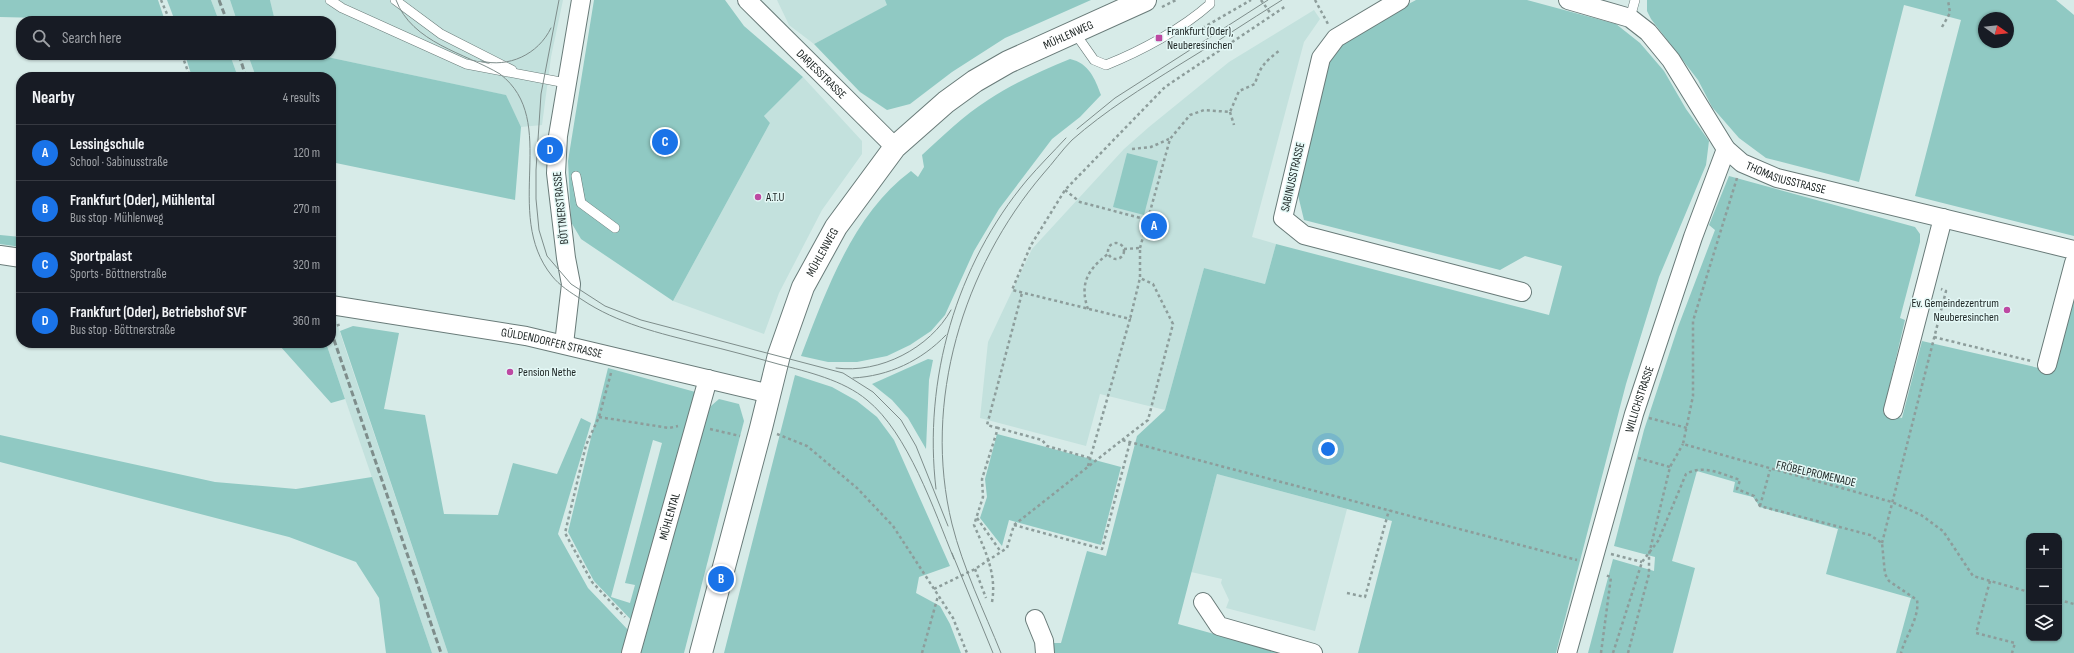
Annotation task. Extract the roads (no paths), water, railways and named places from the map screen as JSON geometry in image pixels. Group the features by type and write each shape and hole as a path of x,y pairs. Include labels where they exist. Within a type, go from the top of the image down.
{"street":[{"name":"BÖTTNERSTRASSE","path":"564,344 571,284 560,214 556,173 558,136 581,0"},
{"name":"DARJESSTRASSE","path":"747,0 895,147"},
{"name":"SABINUSSTRASSE","path":"1400,0 1336,38 1321,58 1283,218 1304,235 1522,292"},
{"name":"THOMASIUSSTRASSE","path":"1568,0 1630,18 1648,32 1671,60 1726,149 1742,163 1777,178 2074,250"},
{"name":"MÜHLENWEG","path":"701,653 779,355 803,287 836,227 895,147 946,102 975,81 1008,62 1075,32 1150,5"},
{"name":"WILLICHSTRASSE","path":"1567,653 1598,567 1622,454 1634,414 1693,237 1726,149"},
{"path":"1893,410 1943,218"},
{"path":"0,255 16,257"},
{"path":"2047,365 2074,263"},
{"name":"GÜLDENDORFER STRASSE","path":"336,306 518,334 770,394"},
{"name":"MÜHLENTAL","path":"631,653 639,632 708,379"},
{"path":"1203,602 1219,626 1313,653"},
{"path":"1035,619 1044,641 1044,653"}],"lane":[{"path":"330,0 342,8 466,64 566,83"},
{"path":"395,0 441,34 520,74"},
{"path":"1075,32 1094,60 1106,65 1125,58 1186,23 1210,4 1210,0"},
{"path":"1630,18 1635,0"},
{"path":"576,176 581,203 615,228"}],"tram line":[{"path":"396,0 404,15 414,27 441,45 500,74 518,94 527,117 530,142 529,197 531,224 538,251 552,276 562,286 595,308 639,327 813,374 836,382 858,393 882,414 907,452 928,496 954,559"},
{"path":"559,0 541,94 536,170 536,199 539,230 547,256 571,284 605,306 641,320 843,373 873,392 901,420 916,446 948,526"},
{"path":"1077,129 1115,98 1268,0"},
{"path":"1001,653 962,557 952,524 944,478 942,431 947,384 956,338 971,294 991,251 1015,211 1043,174 1072,140 1097,119 1138,91 1282,0"},
{"path":"481,61 502,63 521,57 538,46 551,28"},
{"path":"936,489 933,448 935,407 940,366 950,326 964,286 981,249 1002,213 1027,180 1066,138"},
{"path":"836,368 853,369 870,367 902,356 917,347 930,336 942,324 951,310"},
{"path":"853,378 879,374 904,366 926,352 946,335"},
{"path":"952,553 993,653"}],"railway":[{"path":"219,0 225,16"},
{"path":"241,60 244,72"},
{"path":"336,346 441,653"}],"place":[{"name":"Frankfurt (Oder), Neuberesinchen","path":"1159,38"},
{"name":"Sportpalast","path":"665,142"},
{"name":"Frankfurt (Oder), Betriebshof SVF","path":"550,150"},
{"name":"A.T.U","path":"758,197"},
{"name":"Lessingschule","path":"1154,226"},
{"name":"Ev. Gemeindezentrum Neuberesinchen","path":"2007,310"},
{"name":"Pension Nethe","path":"510,372"},
{"name":"Frankfurt (Oder), Mühlental","path":"721,579"}]}
